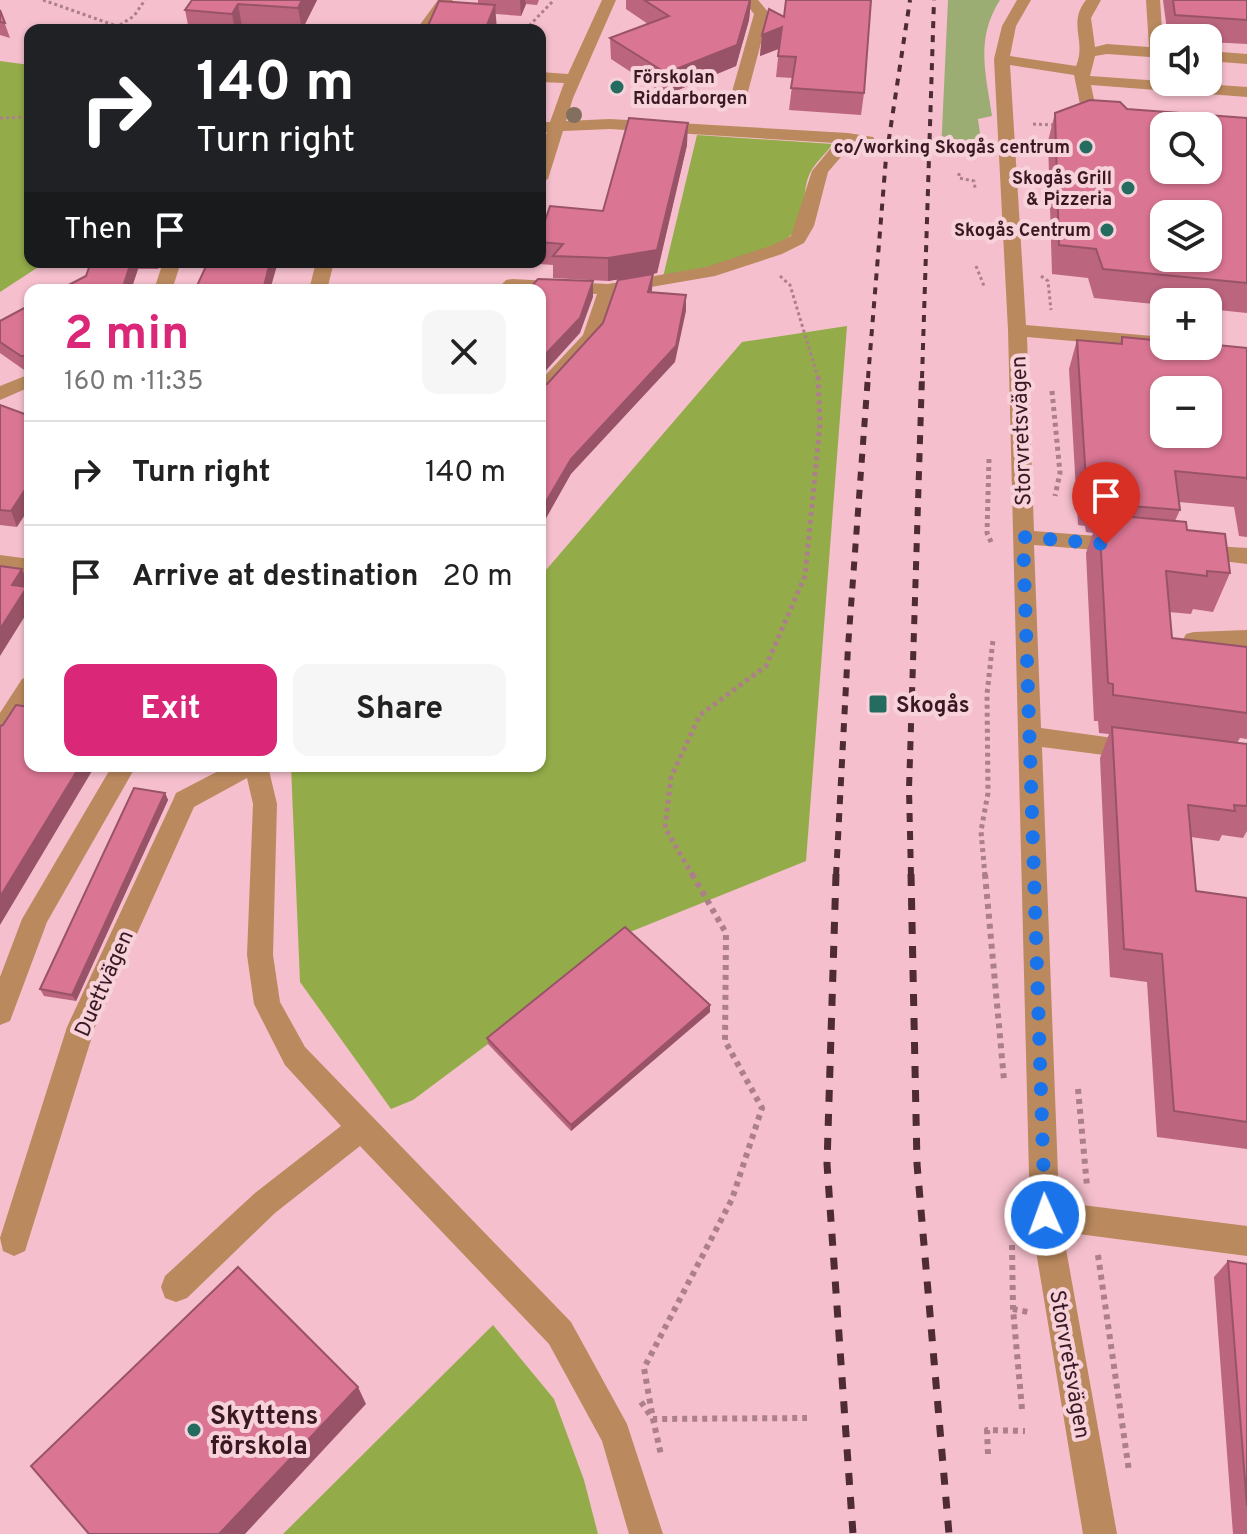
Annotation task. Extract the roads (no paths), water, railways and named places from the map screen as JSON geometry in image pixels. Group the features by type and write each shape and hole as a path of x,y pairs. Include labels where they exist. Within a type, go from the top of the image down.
{"street":[{"path":"428,24 446,0"},
{"path":"547,126 565,98 609,0"},
{"path":"738,99 762,13 750,0"},
{"name":"Storvretsvägen","path":"1024,0 1009,26 1002,59 1017,330 1045,1215 1100,1534"},
{"path":"1094,0 1083,19 1089,53 1082,76 1088,111 1100,119 1150,124"},
{"path":"1153,0 1157,24"},
{"path":"1089,53 1107,49 1150,51"},
{"path":"1222,57 1247,59"},
{"path":"1002,59 1082,76 1247,92"},
{"path":"546,77 572,79"},
{"path":"565,98 610,124"},
{"path":"546,288 608,289 709,272 798,239 805,226 820,171 857,139 610,124 547,126"},
{"path":"546,387 592,337 608,289"},
{"path":"1017,330 1150,342"},
{"path":"0,394 24,383"},
{"path":"1023,537 1140,547"},
{"path":"1171,550 1247,556"},
{"path":"0,563 24,565"},
{"path":"1194,640 1247,638"},
{"path":"0,732 24,699"},
{"path":"1030,736 1159,753"},
{"path":"0,1013 35,919 121,772"},
{"name":"Duettvägen","path":"14,1241 81,1027 185,800 238,772"},
{"path":"257,772 265,804 260,955 267,1004 295,1056 560,1333 616,1435 646,1534"},
{"path":"176,1287 265,1203 361,1128"},
{"path":"1045,1215 1247,1241"}],"railway":[{"path":"868,378 886,158 910,0"},
{"path":"922,378 934,0"},
{"path":"836,876 848,647 868,376"},
{"path":"911,876 909,789 922,376"},
{"path":"836,874 827,1164 853,1534"},
{"path":"911,874 917,1164 949,1534"}],"place":[{"name":"Förskolan Riddarborgen","path":"617,87"},
{"name":"co/working Skogås centrum","path":"1086,147"},
{"name":"Skogås Grill & Pizzeria","path":"1128,188"},
{"name":"Skogås Centrum","path":"1107,230"},
{"name":"Skogås","path":"878,704"},
{"name":"Skyttens förskola","path":"194,1430"}]}
